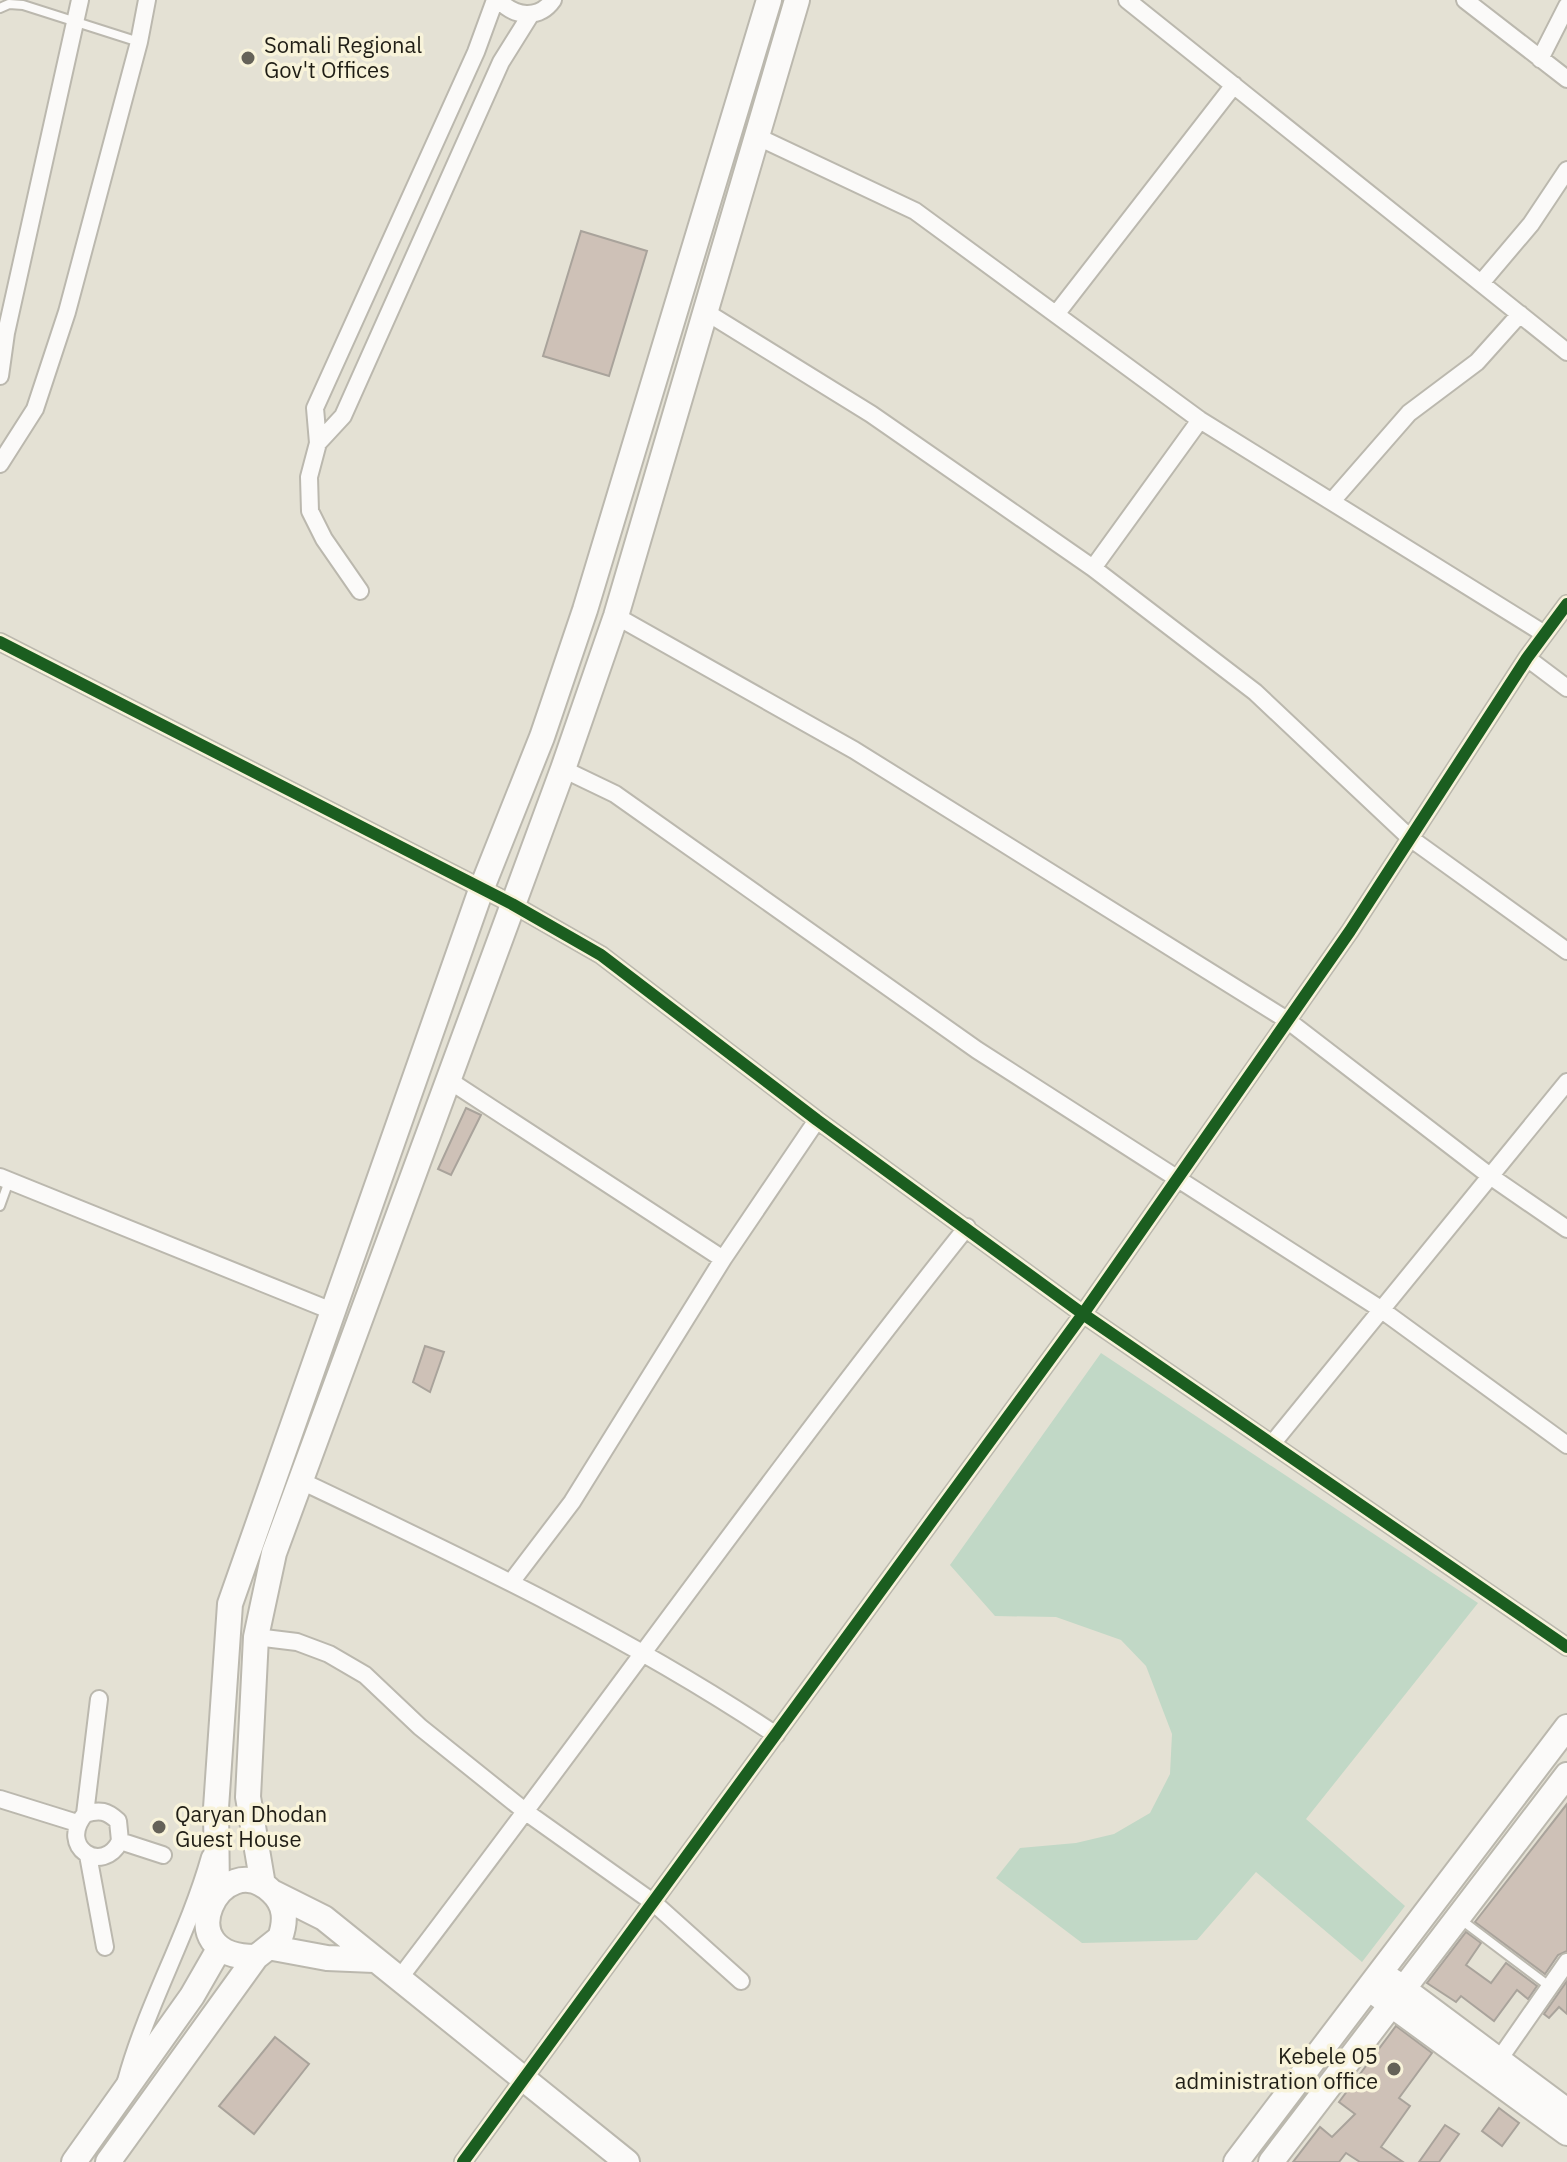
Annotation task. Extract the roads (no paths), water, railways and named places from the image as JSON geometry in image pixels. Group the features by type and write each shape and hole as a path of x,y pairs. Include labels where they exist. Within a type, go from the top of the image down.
{"main road":[{"path":"217,1893 216,1836 230,1604 481,890 542,737 585,610 769,0"},
{"path":"108,2162 265,1952 280,1938 284,1914 268,1889 248,1797 256,1637 274,1553 563,769 616,616 797,0"},
{"path":"1236,2162 1567,1727"},
{"path":"1271,2162 1567,1775"},
{"path":"374,1960 265,1952 237,1958 219,1949 207,1928 210,1903 217,1893 238,1881 268,1889 324,1918 627,2162"},
{"path":"74,2162 192,1996 219,1949"},
{"path":"1376,1981 1567,2133"},
{"path":"1397,1997 1498,2061 1567,2111"}],"street":[{"path":"0,376 3,332 80,0"},
{"path":"0,464 35,409 62,326 139,42 147,0"},
{"path":"360,591 324,539 310,511 309,477 318,443 315,408 497,0 506,8 531,14"},
{"path":"318,443 343,416 501,62 531,14 549,6 553,0"},
{"path":"1127,0 1567,352"},
{"path":"1465,0 1567,79"},
{"path":"1540,59 1567,6"},
{"path":"1057,313 1234,85"},
{"path":"756,136 915,211 1200,420 1543,633"},
{"path":"1481,283 1531,224 1567,170"},
{"path":"706,312 871,414 1093,568 1255,692 1410,838 1567,951"},
{"path":"1333,500 1409,413 1477,362 1520,314"},
{"path":"1093,568 1200,420"},
{"path":"463,2162 1083,1314 1410,838 1543,633 1567,604"},
{"path":"616,616 854,750 1287,1020 1490,1176 1567,1229"},
{"path":"0,642 512,904 601,955 817,1120 1083,1314 1567,1647"},
{"path":"1527,658 1567,688"},
{"path":"563,769 615,794 929,1017 1176,1180 1283,1244 1379,1308 1567,1445"},
{"path":"447,1079 723,1259"},
{"path":"1272,1444 1379,1308 1567,1082"},
{"path":"512,1581 572,1502 723,1259 817,1120"},
{"path":"4,1179 332,1311"},
{"path":"399,1979 839,1387 967,1227"},
{"path":"299,1480 512,1581 644,1652 776,1735"},
{"path":"256,1637 297,1642 329,1654 365,1675 420,1727 526,1812 654,1903 741,1981"},
{"path":"0,1799 81,1819 97,1810 109,1813 118,1821 120,1841 111,1854 100,1857 88,1855 79,1847 75,1835 81,1819 99,1699"},
{"path":"121,2098 139,2031 195,1910 216,1836"},
{"path":"120,1841 163,1855"},
{"path":"88,1855 105,1947"},
{"path":"1498,2061 1567,1962"}],"lane":[{"path":"0,8 9,4 23,5 139,42"},
{"path":"0,1206 4,1179"},
{"path":"1458,1917 1549,1986"}],"place":[{"name":"Somali Regional Gov't Offices","path":"248,58"},
{"name":"Qaryan Dhodan Guest House","path":"159,1827"},
{"name":"Kebele 05 administration office","path":"1394,2069"}]}
